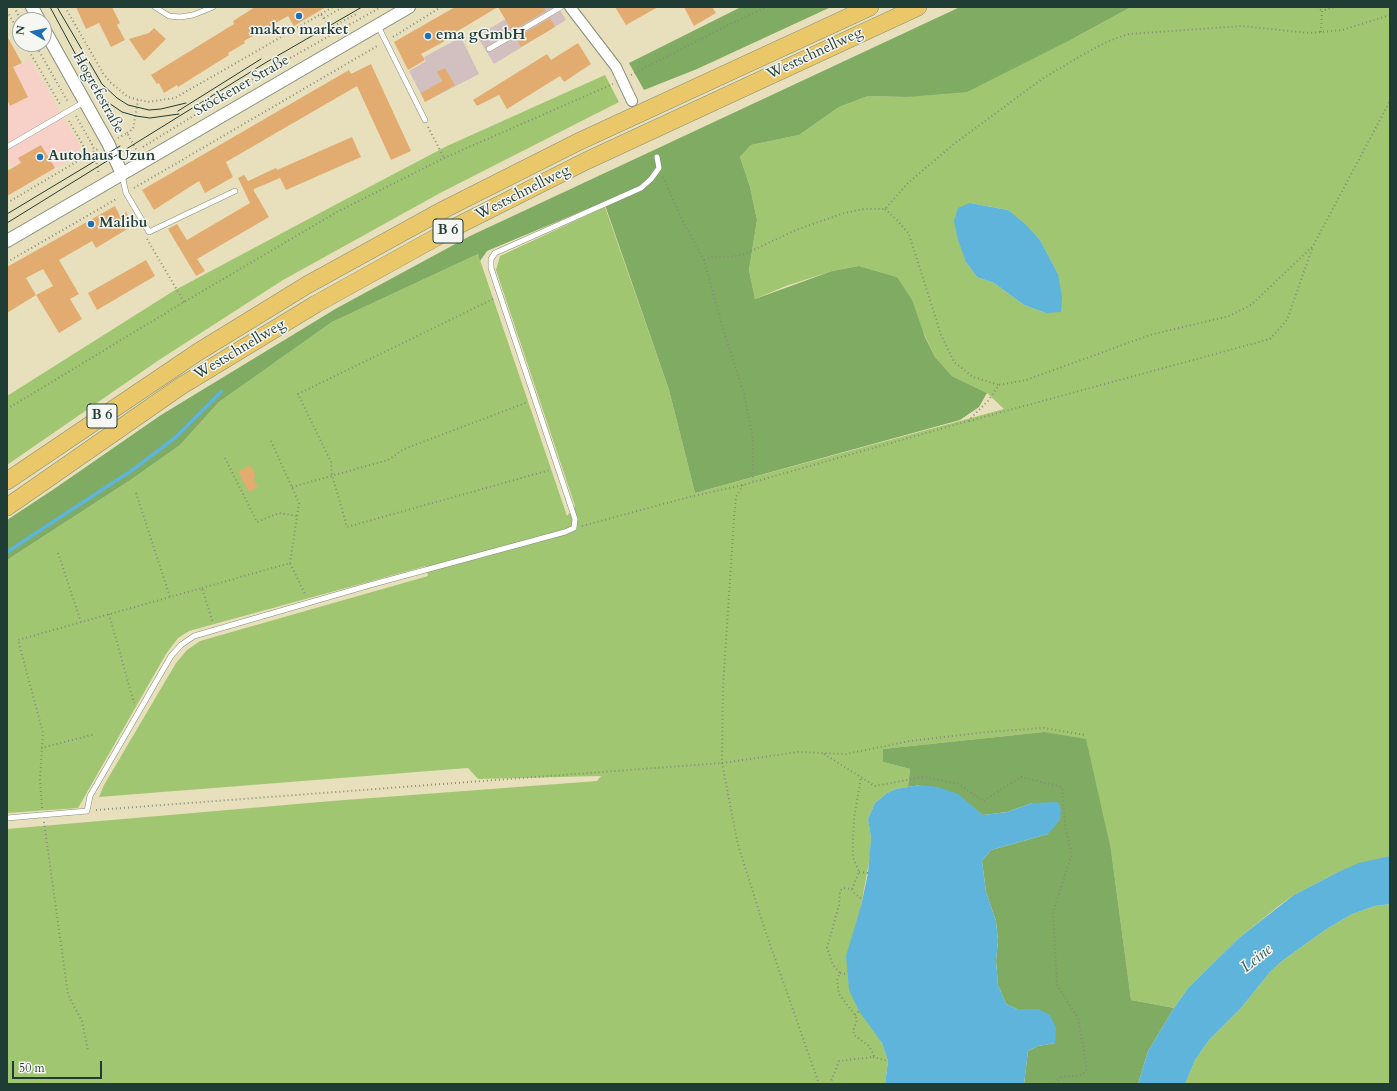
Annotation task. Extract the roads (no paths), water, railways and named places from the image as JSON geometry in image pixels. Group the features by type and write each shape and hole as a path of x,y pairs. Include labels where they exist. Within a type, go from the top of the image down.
{"highway":[{"name":"Westschnellweg","path":"7,481 198,352 307,286 445,209 578,142 870,7"},
{"name":"Westschnellweg","path":"7,507 181,386 316,304 453,228 600,154 918,7"}],"street":[{"name":"Stöckener Straße","path":"7,241 409,7"},
{"path":"570,7 616,67 632,101"},
{"name":"Hogrefestraße","path":"52,44 108,143 122,174"}],"lane":[{"path":"155,7 169,16 180,17 193,15 213,7"},
{"path":"489,49 560,7"},
{"path":"378,26 424,120"},
{"path":"7,147 84,102"},
{"path":"7,818 87,811 90,796 171,656 181,645 194,636 310,602 558,534 574,528 575,519 559,468 490,268 491,259 496,253 640,188 651,179 658,168 657,156"},
{"path":"122,174 126,193 149,232 235,191"}],"water":[{"path":"970,203 1008,210 1025,224 1040,240 1058,274 1062,297 1061,312 1046,313 1024,305 994,283 977,277 966,262 958,240 954,221 958,208"},
{"path":"920,785 938,787 958,794 983,815 1007,812 1032,803 1058,802 1061,810 1060,820 1048,834 991,850 982,861 986,892 996,921 998,941 996,961 998,985 1006,1004 1017,1009 1038,1009 1050,1015 1056,1028 1055,1043 1038,1046 1028,1051 1024,1084 885,1084 888,1061 882,1043 859,1011 849,990 846,956 861,906 868,873 871,838 868,819 875,803 887,793 896,789"},
{"name":"Leine","path":"1390,856 1390,904 1375,906 1352,914 1325,930 1282,961 1270,972 1241,1008 1209,1040 1195,1060 1185,1084 1138,1084 1148,1051 1174,1008 1188,988 1240,937 1294,895 1338,872 1359,863"}],"waterway":[{"path":"7,552 134,469 176,437 221,392"}],"tram line":[{"path":"50,7 90,81 106,101 122,112 136,116 150,118 179,114"},
{"path":"57,7 102,84 117,98 128,105 149,110 161,109 186,103"},
{"path":"7,223 265,63 362,7"},
{"path":"178,111 261,59"},
{"path":"7,214 120,146"}],"place":[{"name":"makro market","path":"299,16"},
{"name":"ema gGmbH","path":"428,36"},
{"name":"Autohaus Uzun","path":"40,157"},
{"name":"Malibu","path":"91,224"}]}
